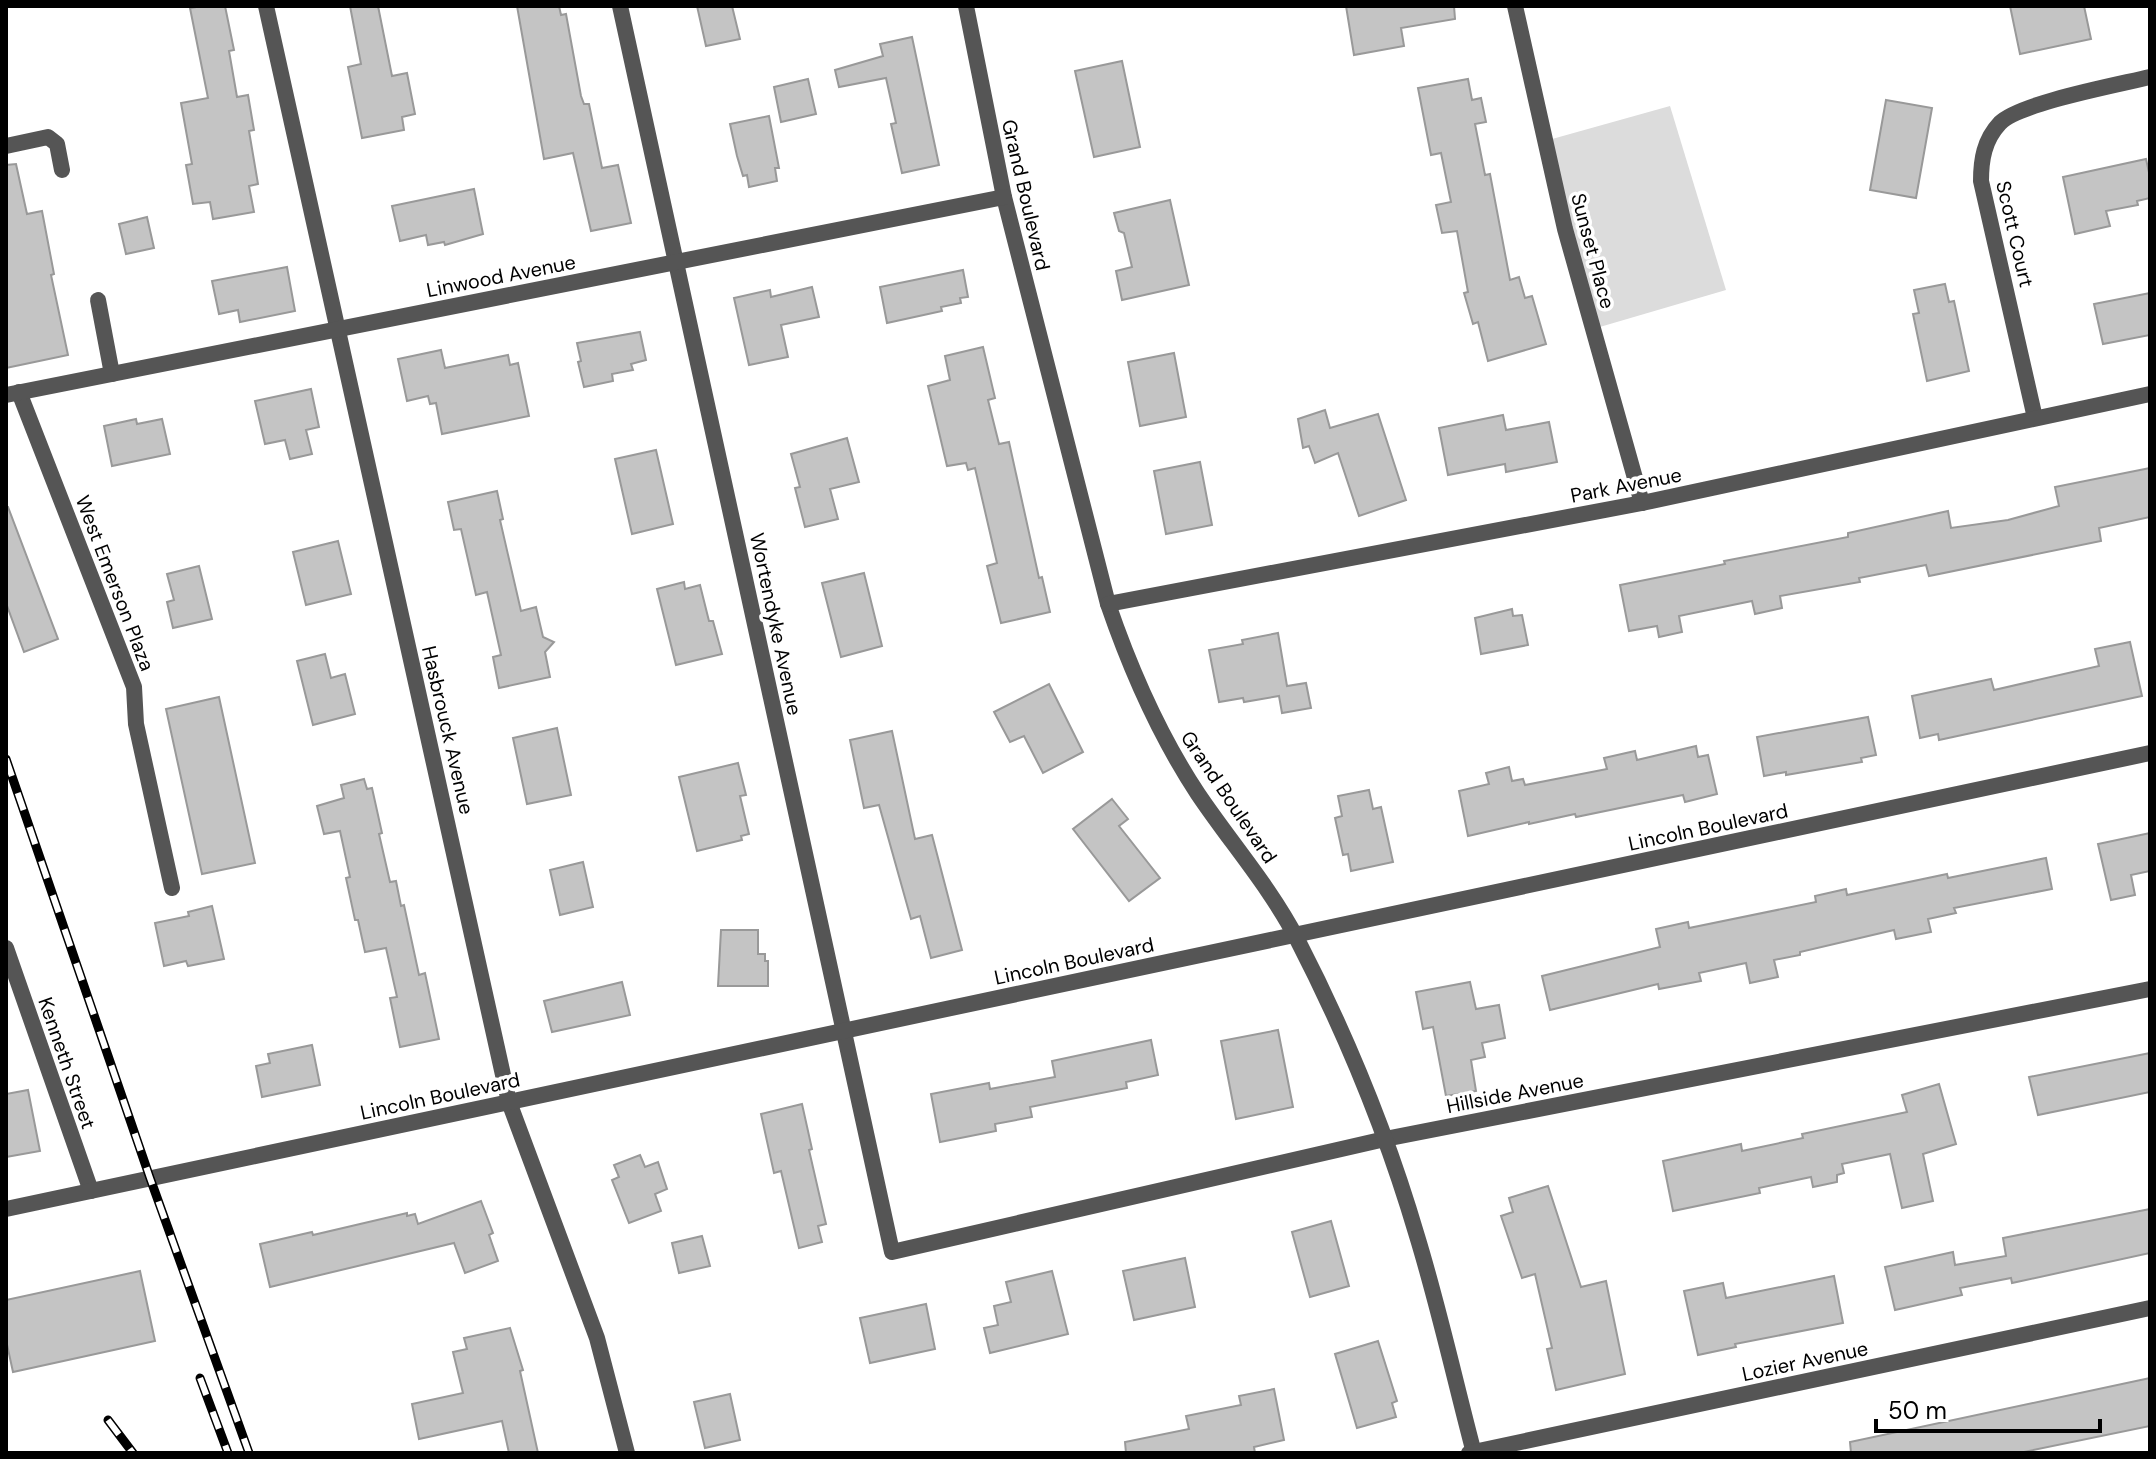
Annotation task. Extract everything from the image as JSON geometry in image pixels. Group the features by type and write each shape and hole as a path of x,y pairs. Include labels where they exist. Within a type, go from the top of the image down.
{"street":[{"name":"Hasbrouck Avenue","path":"266,6 509,1102 597,1338 627,1453"},
{"name":"Wortendyke Avenue","path":"620,6 892,1252"},
{"name":"Grand Boulevard","path":"966,6 1004,197 1108,604 1129,666 1161,731 1198,794 1260,879 1295,935 1329,1002 1385,1139 1417,1236 1472,1453"},
{"name":"Sunset Place","path":"1515,6 1565,229 1642,503"},
{"name":"Scott Court","path":"2035,418 1981,181 1981,161 1987,141 2000,123 2019,110 2150,77"},
{"path":"6,146 48,137 57,144 62,170"},
{"name":"Linwood Avenue","path":"13,394 1004,197"},
{"path":"98,300 112,374"},
{"name":"West Emerson Plaza","path":"13,394 134,687 136,724 172,888"},
{"name":"Park Avenue","path":"1108,604 1642,503 2150,394"},
{"name":"Lincoln Boulevard","path":"6,1209 2150,753"},
{"name":"Kenneth Street","path":"6,948 91,1191"},
{"name":"Hillside Avenue","path":"892,1252 1385,1139 2150,989"},
{"name":"Lozier Avenue","path":"1472,1453 2150,1308"}],"shaded area":[{"path":"1670,106 1726,290 1593,329 1545,141"}],"building":[{"path":"225,6 234,50 229,51 237,97 248,95 254,130 249,131 258,184 249,186 254,212 213,219 210,202 193,204 186,165 192,164 181,103 208,98 190,8"},
{"path":"350,6 378,6 392,76 407,73 415,114 402,117 404,130 362,138 348,67 361,64"},
{"path":"517,6 559,6 561,15 566,14 581,96 584,104 589,104 602,168 618,165 631,223 591,231 573,153 544,159"},
{"path":"697,6 732,6 740,39 706,46"},
{"path":"1346,6 1454,6 1455,19 1401,28 1404,46 1354,55"},
{"path":"2010,6 2084,6 2091,39 2020,54"},
{"path":"912,37 939,165 902,173 891,124 896,123 886,78 839,87 835,70 883,56 880,44"},
{"path":"1122,61 1140,147 1094,157 1075,71"},
{"path":"808,79 816,114 781,122 774,87"},
{"path":"1468,79 1472,100 1481,98 1486,122 1475,124 1485,175 1490,174 1510,280 1519,277 1525,298 1532,296 1546,344 1488,361 1478,322 1473,324 1464,293 1468,292 1457,231 1442,233 1436,205 1451,202 1441,153 1431,155 1418,88"},
{"path":"1886,100 1932,108 1916,198 1870,190"},
{"path":"769,116 779,168 775,168 777,181 749,187 747,175 743,176 730,124"},
{"path":"2146,159 2150,198 2137,201 2138,205 2106,211 2110,226 2075,234 2063,177"},
{"path":"16,164 27,214 42,211 54,274 51,275 68,355 6,368 6,165"},
{"path":"474,189 483,234 445,245 444,242 428,245 426,235 400,241 392,206"},
{"path":"1170,200 1189,285 1122,300 1116,271 1132,267 1124,233 1119,231 1114,213"},
{"path":"147,217 154,248 126,254 119,224"},
{"path":"287,267 295,311 240,322 238,310 219,314 212,281"},
{"path":"963,270 968,297 960,298 961,303 941,307 942,311 887,323 880,287"},
{"path":"1945,284 1949,302 1954,301 1969,371 1927,381 1913,314 1919,313 1914,290"},
{"path":"812,287 819,317 781,325 788,357 749,365 734,298 770,290 771,297"},
{"path":"2150,293 2150,335 2103,344 2094,304"},
{"path":"640,332 646,360 631,364 633,370 612,374 613,381 584,387 577,343"},
{"path":"983,347 995,398 988,400 999,444 1009,442 1039,578 1042,577 1050,612 1001,623 987,566 997,563 975,468 968,470 966,463 947,466 928,386 950,380 945,356"},
{"path":"441,350 445,368 508,355 510,365 518,363 529,416 442,434 436,403 430,404 428,396 407,401 398,359"},
{"path":"1174,353 1186,417 1140,426 1128,362"},
{"path":"311,389 319,427 306,430 312,454 290,459 285,440 265,444 255,401"},
{"path":"1325,410 1330,428 1378,414 1406,500 1359,516 1338,453 1315,463 1309,446 1303,448 1298,419"},
{"path":"1503,415 1506,430 1549,422 1557,462 1506,472 1505,464 1448,475 1439,428"},
{"path":"136,419 137,424 162,419 170,454 112,466 104,426"},
{"path":"847,438 859,482 830,489 838,519 805,527 795,488 800,487 791,454"},
{"path":"656,450 673,524 632,534 615,459"},
{"path":"1200,462 1212,525 1166,534 1154,471"},
{"path":"2150,468 2150,517 2099,528 2101,541 1929,576 1926,565 1859,578 1860,582 1780,596 1782,608 1755,614 1752,601 1679,616 1682,632 1659,637 1657,626 1629,631 1620,585 1848,537 1848,533 1948,511 1951,528 2008,520 2059,506 2055,487"},
{"path":"497,491 503,519 500,520 521,611 536,607 543,637 554,642 545,652 550,677 499,688 493,657 501,655 487,592 476,595 461,529 454,530 448,502"},
{"path":"6,507 58,639 24,652 6,603"},
{"path":"338,541 351,594 306,605 293,552"},
{"path":"199,566 212,619 173,628 167,602 174,600 167,574"},
{"path":"864,573 882,646 841,657 822,583"},
{"path":"684,582 685,589 700,585 722,654 676,665 657,589"},
{"path":"1512,609 1513,616 1522,615 1528,645 1481,654 1475,618"},
{"path":"1278,633 1287,686 1306,683 1311,708 1282,713 1279,696 1244,702 1243,698 1219,702 1209,650"},
{"path":"2130,642 2142,696 1939,740 1938,734 1920,738 1912,696 1991,679 1994,690 2099,666 2095,649"},
{"path":"325,654 331,678 345,674 355,714 313,725 297,661"},
{"path":"1049,684 1083,752 1043,773 1024,736 1010,742 994,712"},
{"path":"219,697 255,863 202,874 166,709"},
{"path":"1868,717 1876,755 1861,758 1862,762 1764,776 1757,737"},
{"path":"557,728 571,795 527,804 513,738"},
{"path":"892,731 915,839 932,835 962,950 931,958 920,916 911,919 879,805 864,808 850,740"},
{"path":"1696,746 1698,757 1708,755 1717,794 1685,802 1683,795 1468,836 1459,791 1489,784 1486,773 1509,767 1512,781 1523,779 1525,785 1607,769 1604,758 1635,751 1637,760"},
{"path":"738,763 746,795 740,796 749,834 741,836 742,840 697,851 679,777"},
{"path":"364,779 367,789 372,788 390,882 396,881 401,906 404,905 419,975 425,973 439,1039 400,1047 390,998 397,997 386,948 365,952 346,878 350,877 340,831 324,834 317,806 344,798 341,785"},
{"path":"1369,790 1373,809 1381,807 1393,862 1351,871 1348,854 1343,855 1335,818 1342,816 1338,796"},
{"path":"1112,799 1128,819 1119,826 1160,878 1129,901 1073,829"},
{"path":"2150,833 2150,871 2131,875 2135,895 2111,900 2098,844"},
{"path":"2046,858 2052,889 1954,908 1956,913 1928,919 1931,932 1896,939 1894,930 1800,952 1800,955 1774,960 1778,977 1750,983 1746,963 1699,973 1701,981 1659,989 1658,984 1550,1010 1542,976 1660,947 1656,929 1688,922 1689,928 1816,902 1815,896 1846,889 1847,895"},
{"path":"583,862 593,907 560,915 550,870"},
{"path":"212,906 224,959 188,966 186,961 164,966 155,923 189,916 188,912"},
{"path":"721,930 758,930 758,954 765,954 765,961 768,961 768,986 718,986"},
{"path":"622,982 630,1015 552,1032 544,1001"},
{"path":"1470,982 1476,1009 1499,1005 1505,1038 1482,1043 1485,1057 1471,1060 1476,1091 1446,1096 1433,1027 1423,1029 1416,992"},
{"path":"1278,1030 1293,1107 1236,1119 1221,1041"},
{"path":"1151,1040 1158,1075 1126,1082 1127,1088 1030,1107 1032,1117 995,1124 996,1131 940,1142 931,1094 989,1083 990,1089 1055,1077 1052,1061"},
{"path":"312,1045 320,1085 262,1097 256,1066 270,1063 268,1054"},
{"path":"2150,1053 2150,1092 2038,1115 2029,1077"},
{"path":"1939,1084 1956,1144 1923,1154 1933,1201 1902,1208 1890,1154 1842,1164 1844,1173 1837,1175 1837,1182 1813,1187 1811,1177 1759,1188 1760,1193 1673,1211 1663,1161 1741,1144 1742,1151 1803,1138 1802,1134 1907,1112 1902,1095"},
{"path":"28,1090 40,1151 6,1157 6,1094"},
{"path":"802,1104 826,1224 818,1226 822,1242 799,1248 781,1171 774,1173 761,1114"},
{"path":"640,1155 645,1167 658,1162 667,1189 655,1194 661,1211 629,1223 612,1180 619,1177 614,1165"},
{"path":"1548,1186 1581,1287 1606,1281 1625,1374 1556,1390 1547,1349 1552,1348 1535,1274 1522,1278 1501,1216 1513,1212 1509,1198"},
{"path":"481,1201 493,1233 489,1235 498,1261 465,1273 454,1243 270,1287 260,1244 407,1213 407,1216 415,1214 418,1224"},
{"path":"2150,1209 2150,1253 2012,1283 2011,1278 1960,1288 1962,1295 1895,1310 1885,1267 1953,1252 1955,1265 2006,1256 2003,1238"},
{"path":"1331,1221 1349,1286 1310,1297 1292,1232"},
{"path":"702,1236 710,1266 679,1273 672,1243"},
{"path":"1185,1258 1195,1307 1134,1320 1123,1271"},
{"path":"140,1271 155,1341 13,1372 6,1340 6,1300"},
{"path":"1052,1271 1068,1334 990,1353 984,1328 998,1325 994,1306 1011,1302 1006,1282"},
{"path":"1834,1276 1843,1323 1735,1344 1736,1347 1698,1355 1684,1291 1723,1283 1726,1298"},
{"path":"926,1304 935,1349 870,1363 860,1318"},
{"path":"510,1328 523,1370 520,1371 538,1453 509,1453 502,1421 419,1439 412,1404 463,1393 453,1352 467,1349 464,1338"},
{"path":"1378,1341 1397,1401 1392,1403 1396,1417 1357,1428 1335,1354"},
{"path":"2150,1378 2150,1426 2019,1453 1851,1453 1850,1442"},
{"path":"1274,1389 1284,1440 1254,1447 1255,1453 1126,1453 1125,1442 1189,1429 1186,1416 1241,1405 1239,1396"},
{"path":"730,1394 740,1440 705,1448 694,1402"}],"railway":[{"path":"6,759 150,1178 249,1453"},
{"path":"200,1378 228,1453"},
{"path":"108,1420 133,1453"}]}
